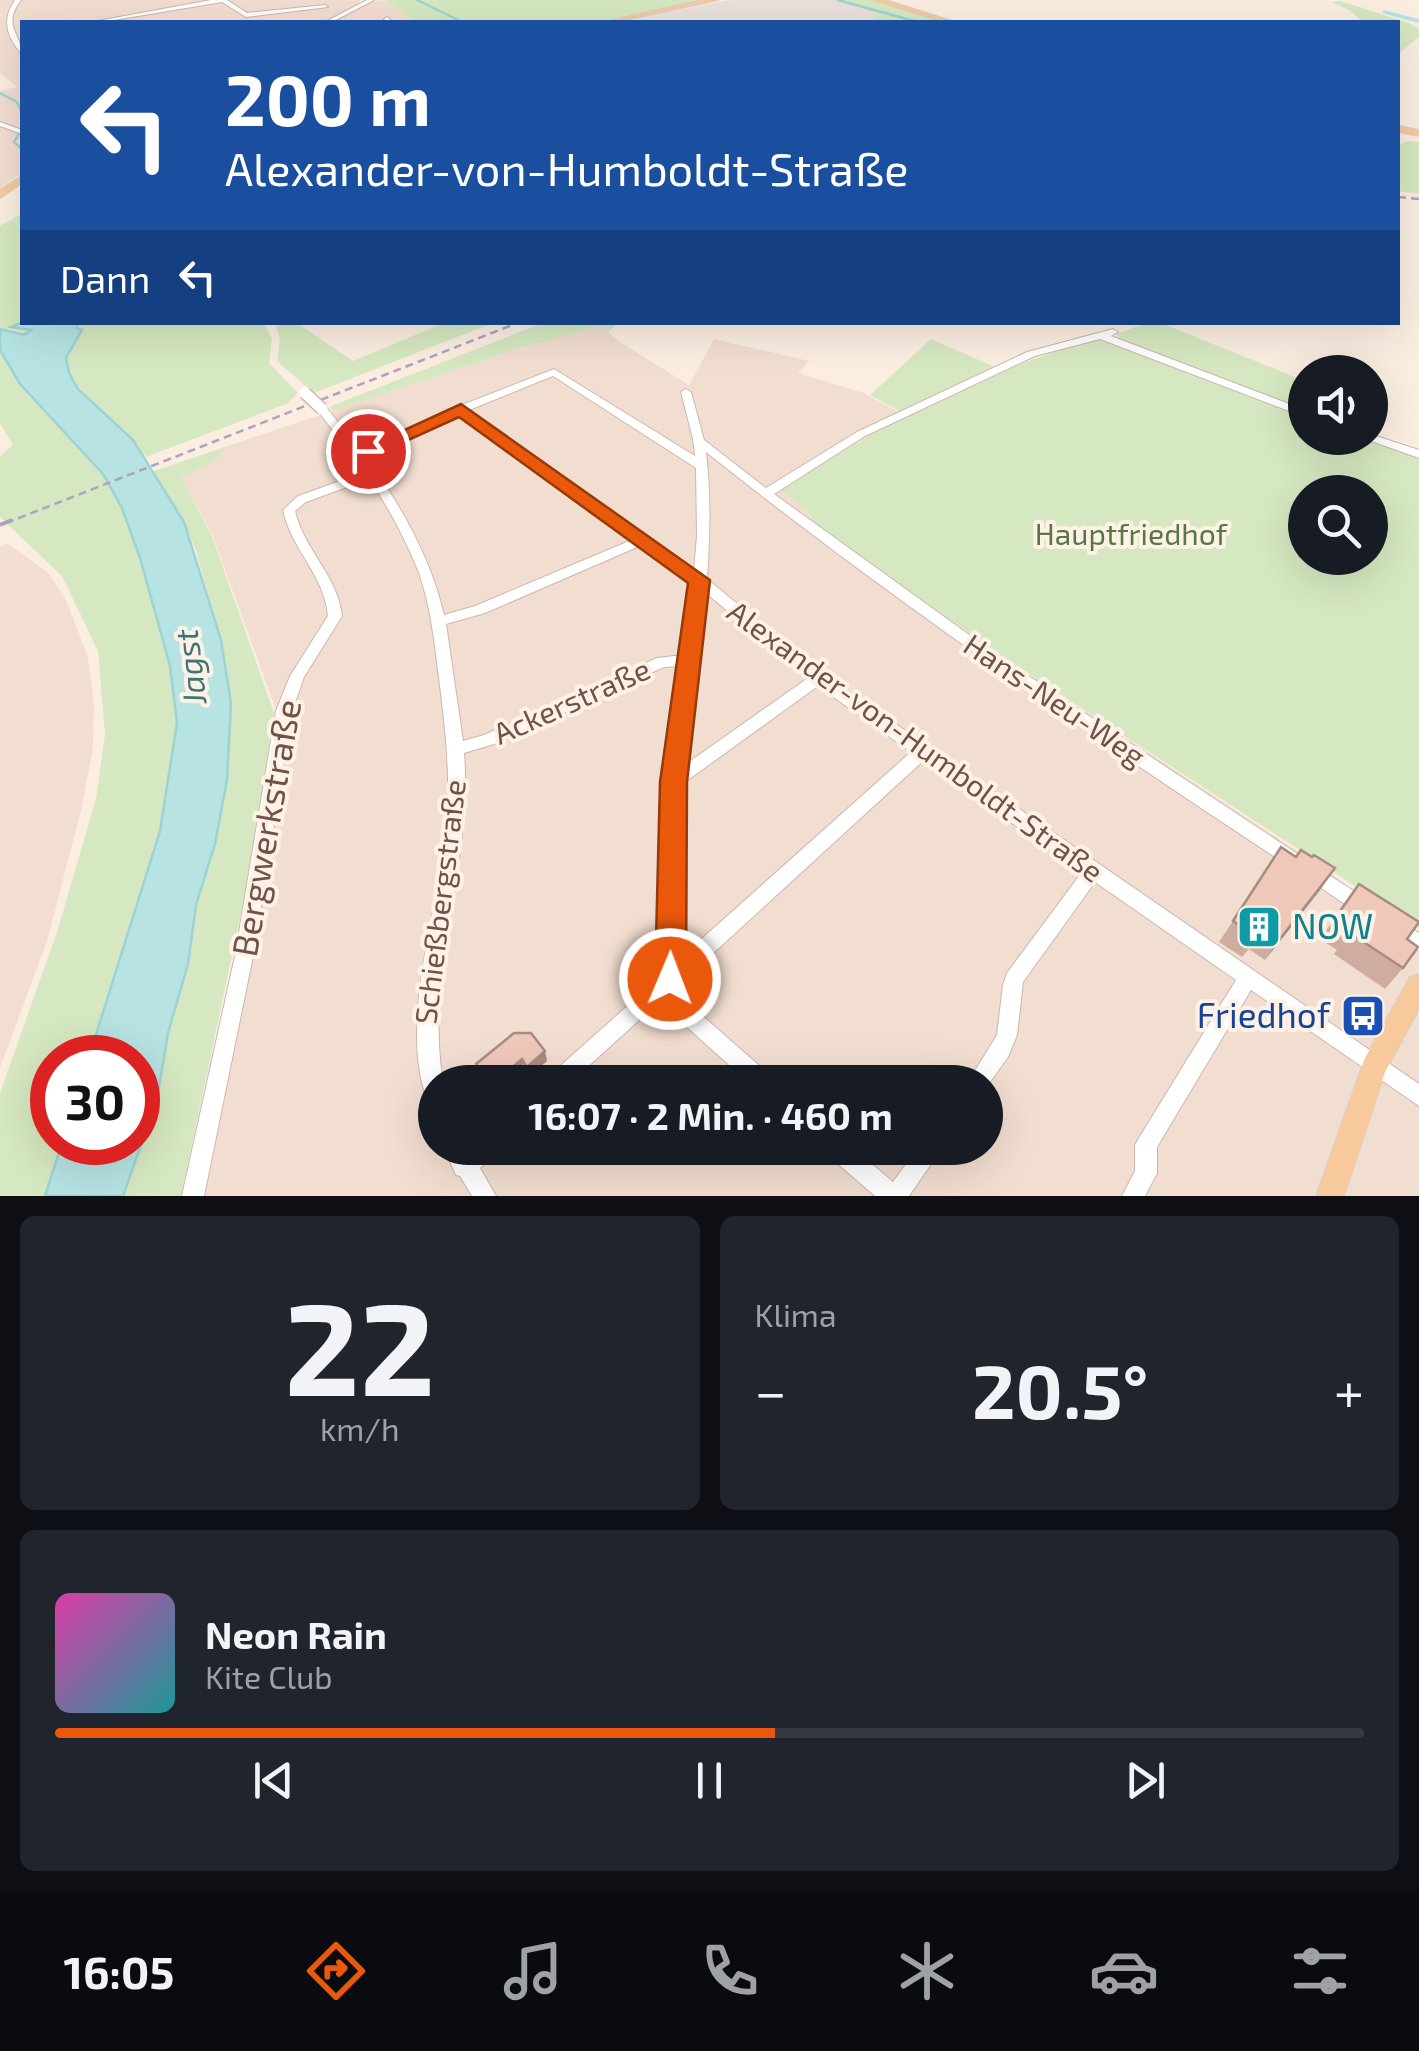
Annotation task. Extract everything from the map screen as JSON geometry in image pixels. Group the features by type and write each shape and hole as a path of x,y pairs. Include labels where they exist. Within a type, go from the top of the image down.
{"main road":[{"path":"616,20 714,0"},
{"path":"878,0 944,20"},
{"path":"1330,1196 1374,1067 1419,984"}],"street":[{"path":"106,20 222,0 246,15 322,3"},
{"path":"333,20 372,0"},
{"path":"150,1 161,10"},
{"path":"0,6 16,3"},
{"path":"16,3 4,30 18,39"},
{"path":"150,12 159,20"},
{"path":"765,494 832,450 1039,350 1107,334 1288,407"},
{"path":"362,456 461,409 554,372 703,467"},
{"path":"686,392 702,442 699,580 673,782 664,985 746,1065"},
{"name":"Schießbergstraße","path":"305,393 362,456 418,557 438,622 457,749 457,816 427,996 428,1065"},
{"name":"Alexander-von-Humboldt-Straße","path":"461,409 699,580 818,678 1419,1096"},
{"name":"Hans-Neu-Weg","path":"702,442 765,494 1011,675 1419,943"},
{"path":"1388,443 1419,454"},
{"name":"Bergwerkstraße","path":"193,1196 244,956 284,711 297,676 335,616 333,599 293,530 288,510 302,499 370,474"},
{"path":"438,622 480,610 641,540"},
{"name":"Ackerstraße","path":"457,749 488,740 662,662 687,660"},
{"path":"673,782 818,678"},
{"path":"576,1065 922,752"},
{"path":"990,1065 1002,1049 1010,1026 1009,1001 1014,980 1092,872"},
{"path":"1133,1196 1146,1173 1146,1145 1247,979"},
{"path":"465,1165 485,1196"},
{"path":"857,1165 894,1196 918,1165"}],"shaded area":[{"path":"0,0 385,0 412,20 20,20 20,174 0,188 0,91 17,87 0,73"},
{"path":"729,0 837,0 910,20 626,20"},
{"path":"601,326 689,385 714,339 809,361 798,373 864,393 906,416 808,520 1022,669 1335,876 1419,950 1419,1196 196,1196 277,713 214,539 182,477 214,462 228,446 511,351"},
{"path":"7,543 48,573 66,600 88,657 94,704 93,749 81,811 47,941 0,1068 0,547"}],"green space":[{"path":"385,0 707,0 605,20 412,20"},
{"path":"833,0 874,0 939,20 876,20 872,17 876,13"},
{"path":"1340,1 1400,20 1361,20 1331,2"},
{"path":"1400,20 1419,29 1419,37 1400,52"},
{"path":"1419,142 1419,194 1400,191 1400,144"},
{"path":"20,215 20,324 14,327 33,330 24,335 0,329 0,226"},
{"path":"79,325 265,325 272,339 269,363 298,393 288,403 146,457 72,378 67,358 82,333"},
{"path":"300,325 353,361 439,325 488,325 314,393 277,361 280,338 276,326"},
{"path":"537,325 617,325 608,332 601,326 511,351 333,411 329,407"},
{"path":"1141,325 1166,325 1288,374 1288,405 1120,340 1117,334"},
{"name":"Hauptfriedhof","path":"1100,338 1288,409 1288,455 1388,455 1388,445 1419,455 1419,928 1022,669 807,520 812,516 781,489 935,402 1016,366"},
{"path":"931,339 997,368 901,412 870,395"},
{"path":"0,350 29,396 103,474 122,508 170,666 177,723 160,831 96,1035 30,1035 30,1165 55,1165 45,1196 0,1196 0,1093 57,932 96,799 105,734 98,651 62,576 0,517 0,456 13,445 0,423"},
{"path":"228,446 214,462 182,477 213,539 274,713 250,870 181,1196 123,1196 134,1165 160,1165 160,1082 168,1033 188,964 196,905 215,844 227,780 231,703 221,640 195,548 184,522 151,472"}],"water":[{"path":"20,323 78,325 82,330 66,358 69,373 78,389 133,440 184,522 221,640 231,703 227,780 215,844 196,905 188,964 168,1033 160,1082 160,1035 96,1035 160,831 177,723 170,666 122,508 103,474 20,384 0,350 0,329 24,335 31,330 11,327"},
{"path":"55,1165 134,1165 123,1196 45,1196"}],"building":[{"path":"1281,847 1296,857 1301,850 1314,855 1335,868 1280,939 1263,927 1256,936 1233,921"},
{"path":"1359,884 1419,922 1407,939 1418,947 1403,968 1350,933 1353,929 1336,917"},
{"path":"514,1033 531,1033 545,1051 529,1065 522,1059 515,1065 476,1064"}],"waterway":[{"path":"417,0 458,20"},
{"path":"838,0 911,20"},
{"name":"Jagst","path":"1384,12 1419,21"},
{"path":"0,93 17,102 20,109"},
{"path":"20,132 14,142 20,147"}],"railway":[{"path":"1400,197 1419,199"},
{"path":"6,523 512,325"},
{"path":"0,525 12,520"}],"place":[{"name":"NOW","path":"1259,927"},
{"name":"Friedhof","path":"1363,1016"}],"route":[{"path":"368,451 461,409 699,580 673,782 670,979"}]}
